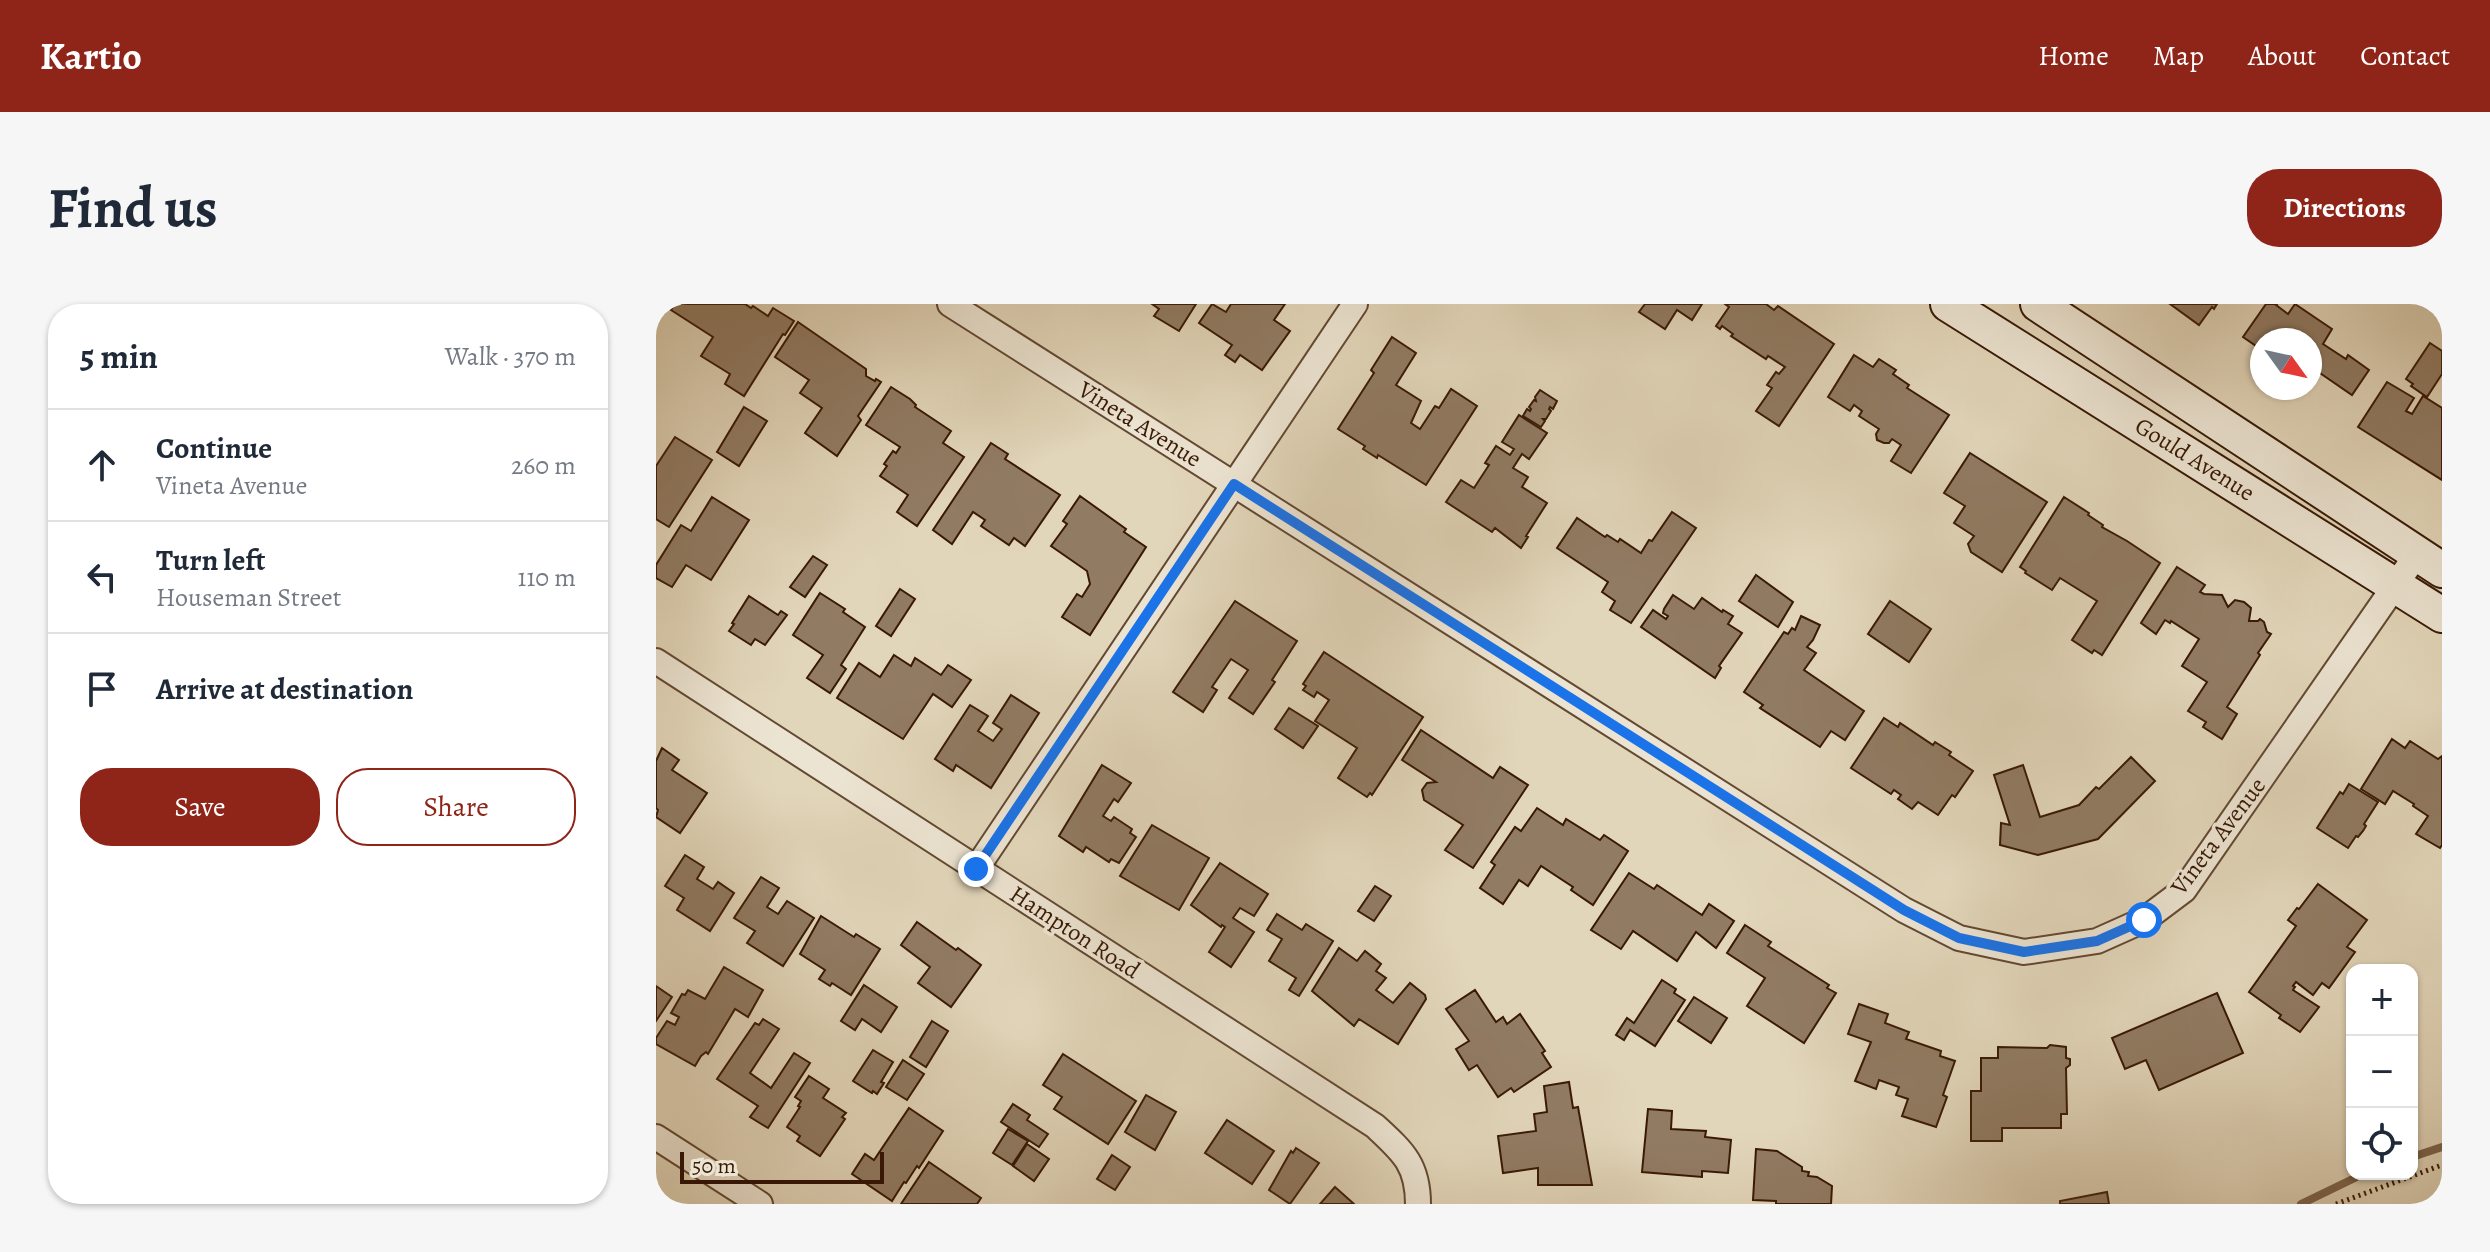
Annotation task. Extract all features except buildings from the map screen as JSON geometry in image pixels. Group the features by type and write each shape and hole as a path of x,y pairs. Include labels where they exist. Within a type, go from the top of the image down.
{"street":[{"name":"Vineta Avenue","path":"950,304 1904,910 1959,938 2024,952 2097,941 2144,920 2184,890 2396,586 2430,562"},
{"path":"976,869 1355,304"},
{"name":"Gould Avenue","path":"1948,304 2442,615"},
{"name":"Gould Avenue","path":"2038,304 2430,562"},
{"name":"Hampton Road","path":"656,661 1375,1126 1403,1152 1418,1184 1418,1204"},
{"path":"656,1137 760,1204"}],"path":[{"path":"2336,1204 2442,1165"}],"waterway":[{"path":"2418,1155 2442,1147"},
{"path":"2301,1204 2351,1180"}],"route":[{"path":"976,869 1234,484 1904,910 1959,938 2024,952 2097,941 2144,920"}]}
